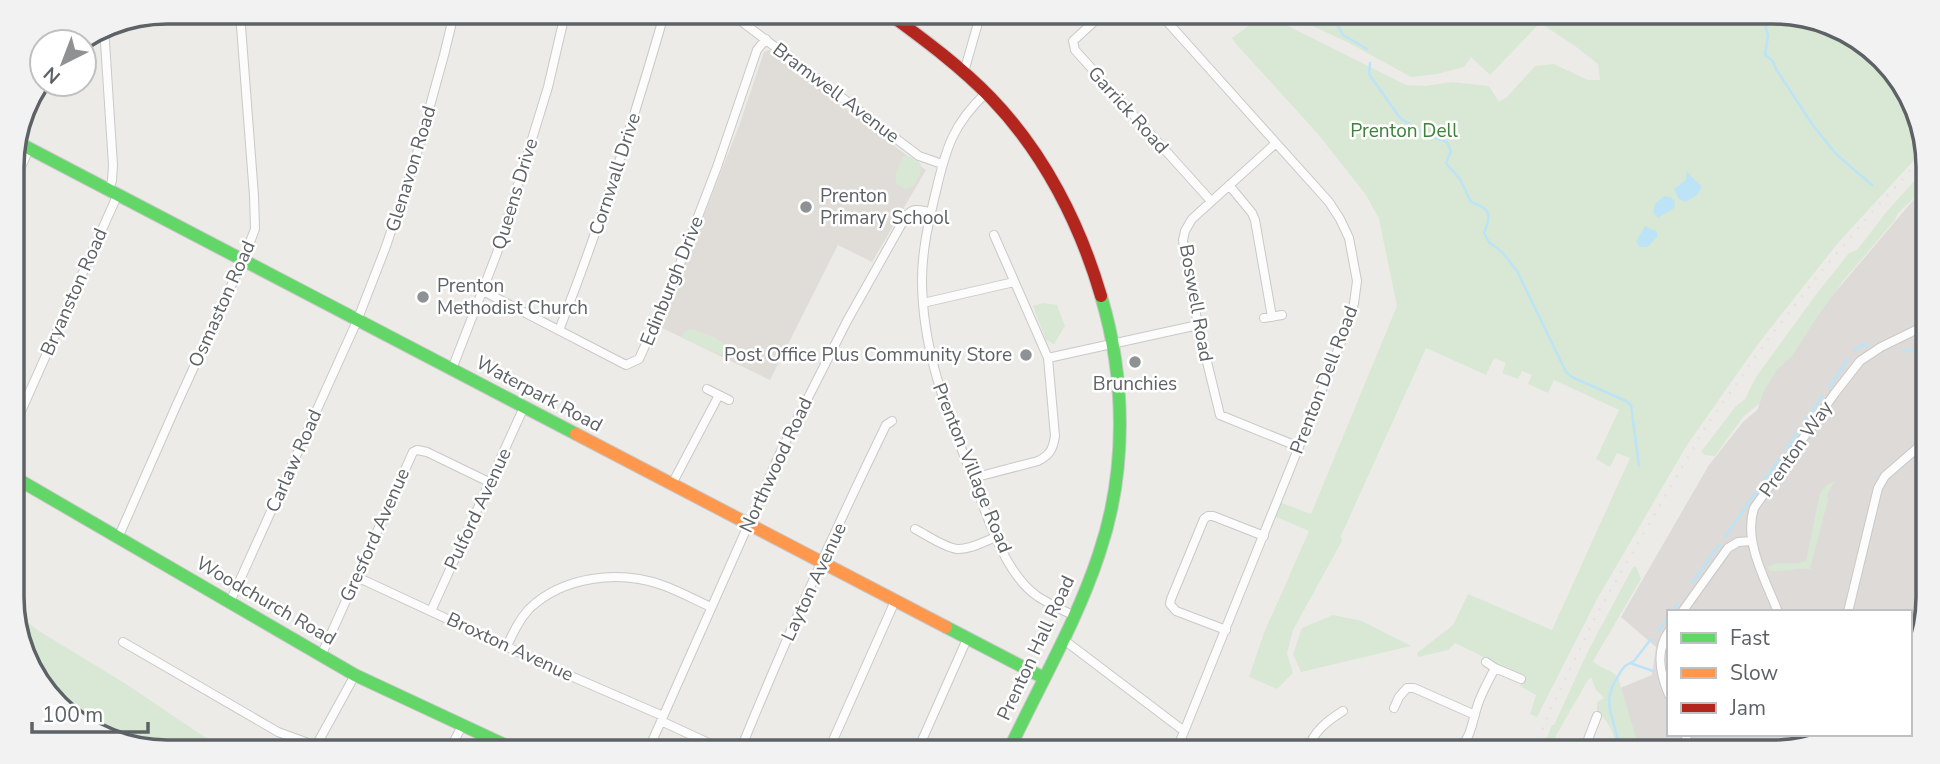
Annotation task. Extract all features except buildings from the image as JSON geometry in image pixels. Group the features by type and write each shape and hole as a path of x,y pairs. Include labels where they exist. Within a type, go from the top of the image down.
{"main road":[{"name":"Prenton Hall Road","path":"903,24 964,72 1018,129 1064,200 1093,264 1108,317 1119,390 1119,440 1117,471 1107,527 1085,594 1014,739"},
{"name":"Waterpark Road","path":"26,147 1044,678"},
{"name":"Woodchurch Road","path":"24,483 355,675 493,740"}],"street":[{"name":"Osmaston Road","path":"118,538 255,229 241,24"},
{"name":"Glenavon Road","path":"357,321 414,164 452,24"},
{"name":"Queens Drive","path":"452,369 501,240 544,100 563,24"},
{"name":"Cornwall Drive","path":"559,330 588,256 633,124 661,24"},
{"name":"Bramwell Avenue","path":"745,24 919,156 942,164"},
{"path":"964,72 978,24"},
{"name":"Garrick Road","path":"1091,24 1073,41 1075,50 1211,201"},
{"name":"Prenton Dell Road","path":"1169,24 1329,202 1349,238 1357,281 1348,324 1180,739"},
{"name":"Bryanston Road","path":"24,402 113,193 105,39"},
{"name":"Edinburgh Drive","path":"483,291 626,365 639,359 668,295 708,193 757,50 766,39"},
{"name":"Prenton Village Road","path":"986,93 956,128 946,149 930,212 922,279 928,346 945,408 996,537 1013,571 1035,595 1075,616"},
{"name":"Boswell Road","path":"1276,143 1187,225 1183,240 1198,325 1220,415 1299,447"},
{"path":"25,158 29,149"},
{"path":"1229,185 1255,220 1272,317"},
{"name":"Northwood Road","path":"653,740 811,390 847,321 906,216 915,209 930,212"},
{"path":"973,478 1038,461 1051,452 1055,436 1048,358 994,235"},
{"path":"923,303 1014,282"},
{"name":"Carlaw Road","path":"230,602 357,321"},
{"path":"1048,358 1198,325"},
{"name":"Prenton Way","path":"1777,610 1752,541 1750,520 1754,508 1860,361 1916,330"},
{"path":"707,388 729,400"},
{"path":"672,484 719,395"},
{"name":"Pulford Avenue","path":"431,611 524,407"},
{"name":"Layton Avenue","path":"745,740 822,562 886,425 892,421"},
{"path":"1849,610 1878,488 1885,476 1916,449"},
{"name":"Gresford Avenue","path":"321,656 413,452 427,452 491,483"},
{"path":"1226,630 1175,611 1170,604 1171,599 1204,519 1208,516 1264,536"},
{"path":"927,524 919,531 957,549 996,537"},
{"path":"1683,610 1728,548 1738,542 1752,541"},
{"name":"Broxton Avenue","path":"357,577 662,718"},
{"path":"507,646 517,625 529,609 545,597 575,583 594,579 626,577 643,580 663,585 712,607"},
{"path":"833,740 895,601"},
{"path":"1667,635 1661,647 1660,662 1667,690"},
{"path":"922,740 967,639"},
{"path":"1064,640 1184,731"},
{"path":"123,642 278,732 300,740"},
{"path":"1486,662 1521,679"},
{"path":"1467,739 1473,728 1478,703 1495,668"},
{"path":"319,740 355,675"},
{"path":"1394,708 1403,691 1414,688 1475,715"},
{"path":"1326,710 1331,719"},
{"path":"1312,739 1331,719 1343,711"},
{"path":"1588,739 1597,716"},
{"path":"662,718 703,740"},
{"path":"455,740 462,726"}],"shaded area":[{"name":"Prenton Primary School","path":"769,50 926,170 872,262 838,245 770,380 660,327 739,126 764,52"},
{"path":"1916,197 1916,596 1912,628 1912,610 1667,610 1667,736 1804,736 1782,739 1636,739 1618,689 1652,675 1656,647 1621,617 1709,465 1743,422 1758,409 1766,374"}],"green space":[{"name":"Prenton Dell","path":"1251,24 1284,24 1406,85 1425,86 1452,82 1489,86 1499,102 1507,97 1535,66 1554,64 1588,80 1600,80 1598,64 1542,24 1772,24 1810,29 1836,39 1852,49 1886,80 1905,113 1911,130 1915,159 1837,244 1758,344 1687,445 1596,601 1537,717 1530,714 1536,695 1520,686 1524,677 1455,643 1448,650 1418,657 1417,653 1453,625 1468,594 1552,630 1630,458 1617,453 1610,467 1596,459 1619,410 1554,380 1548,393 1528,384 1532,375 1522,371 1518,379 1502,373 1506,363 1494,358 1486,375 1426,348 1341,536 1342,541 1293,630 1287,653 1293,673 1277,689 1249,677 1264,633 1309,531 1274,516 1279,502 1311,514 1397,306 1379,219 1366,195 1318,134 1232,38"},
{"path":"1309,24 1539,24 1490,75 1471,57 1464,67 1411,77"},
{"path":"903,156 911,157 921,164 914,186 906,189 896,184 896,172"},
{"path":"1916,179 1916,196 1898,213 1843,281 1792,356 1776,371 1760,403 1743,417 1715,456 1701,452 1735,407 1745,399 1756,377 1818,292 1849,253 1857,250"},
{"path":"1043,303 1057,305 1065,326 1054,344 1046,340 1033,306"},
{"path":"691,329 716,338 729,348 724,356 682,338 684,332"},
{"path":"1835,481 1827,494 1828,500 1810,569 1770,571 1767,567 1806,561 1820,493"},
{"path":"1636,566 1641,579 1593,661 1618,677 1636,739 1614,739 1611,729 1597,711 1597,702 1604,698 1596,690 1591,677 1555,739 1546,739 1588,651 1633,567"},
{"path":"1333,615 1362,621 1411,646 1301,672 1293,654 1302,628"},
{"path":"27,621 39,631 126,684 209,740 140,737 104,725 88,715 60,691 49,676 39,660"}],"water":[{"path":"1687,172 1702,187 1697,195 1685,202 1679,199 1674,189 1686,180"},
{"path":"1664,196 1675,201 1674,208 1658,218 1653,212 1656,203"},
{"path":"1645,226 1656,231 1658,236 1647,247 1641,247 1636,242"}],"waterway":[{"path":"1337,24 1343,35 1367,49"},
{"path":"1765,24 1768,36 1765,55 1773,61 1812,124 1836,154 1872,185"},
{"path":"1370,63 1369,74 1400,118 1425,134 1447,142 1451,151 1446,163 1460,179 1471,202 1488,213 1484,233 1489,242 1503,253 1517,271 1566,372 1631,405 1639,466"},
{"path":"1854,351 1860,346 1868,345"},
{"path":"1902,351 1916,348"},
{"path":"1829,387 1848,359"},
{"path":"1805,421 1822,396"},
{"path":"1786,449 1799,430"},
{"path":"1765,479 1780,458"},
{"path":"1725,537 1759,488"},
{"path":"1692,583 1719,545"},
{"path":"1673,610 1677,604"},
{"path":"1658,631 1667,619"},
{"path":"1618,739 1610,710 1612,687 1625,666 1634,661 1651,639"},
{"path":"1630,663 1653,671"}],"railway":[{"path":"1538,739 1599,610 1706,426 1820,273 1916,165"}],"traffic: fast":[{"path":"26,147 576,434"},
{"path":"1014,739 1090,579 1115,491 1119,458 1119,392 1101,296"},
{"path":"24,483 355,675 494,740"},
{"path":"946,627 1044,678"}],"traffic: slow":[{"path":"576,434 946,627"}],"traffic: jam":[{"path":"902,24 980,87 1028,142 1071,216 1101,296"}],"place":[{"name":"Prenton Primary School","path":"806,207"},
{"name":"Prenton Methodist Church","path":"423,297"},
{"name":"Post Office Plus Community Store","path":"1026,355"},
{"name":"Brunchies","path":"1135,362"}]}
